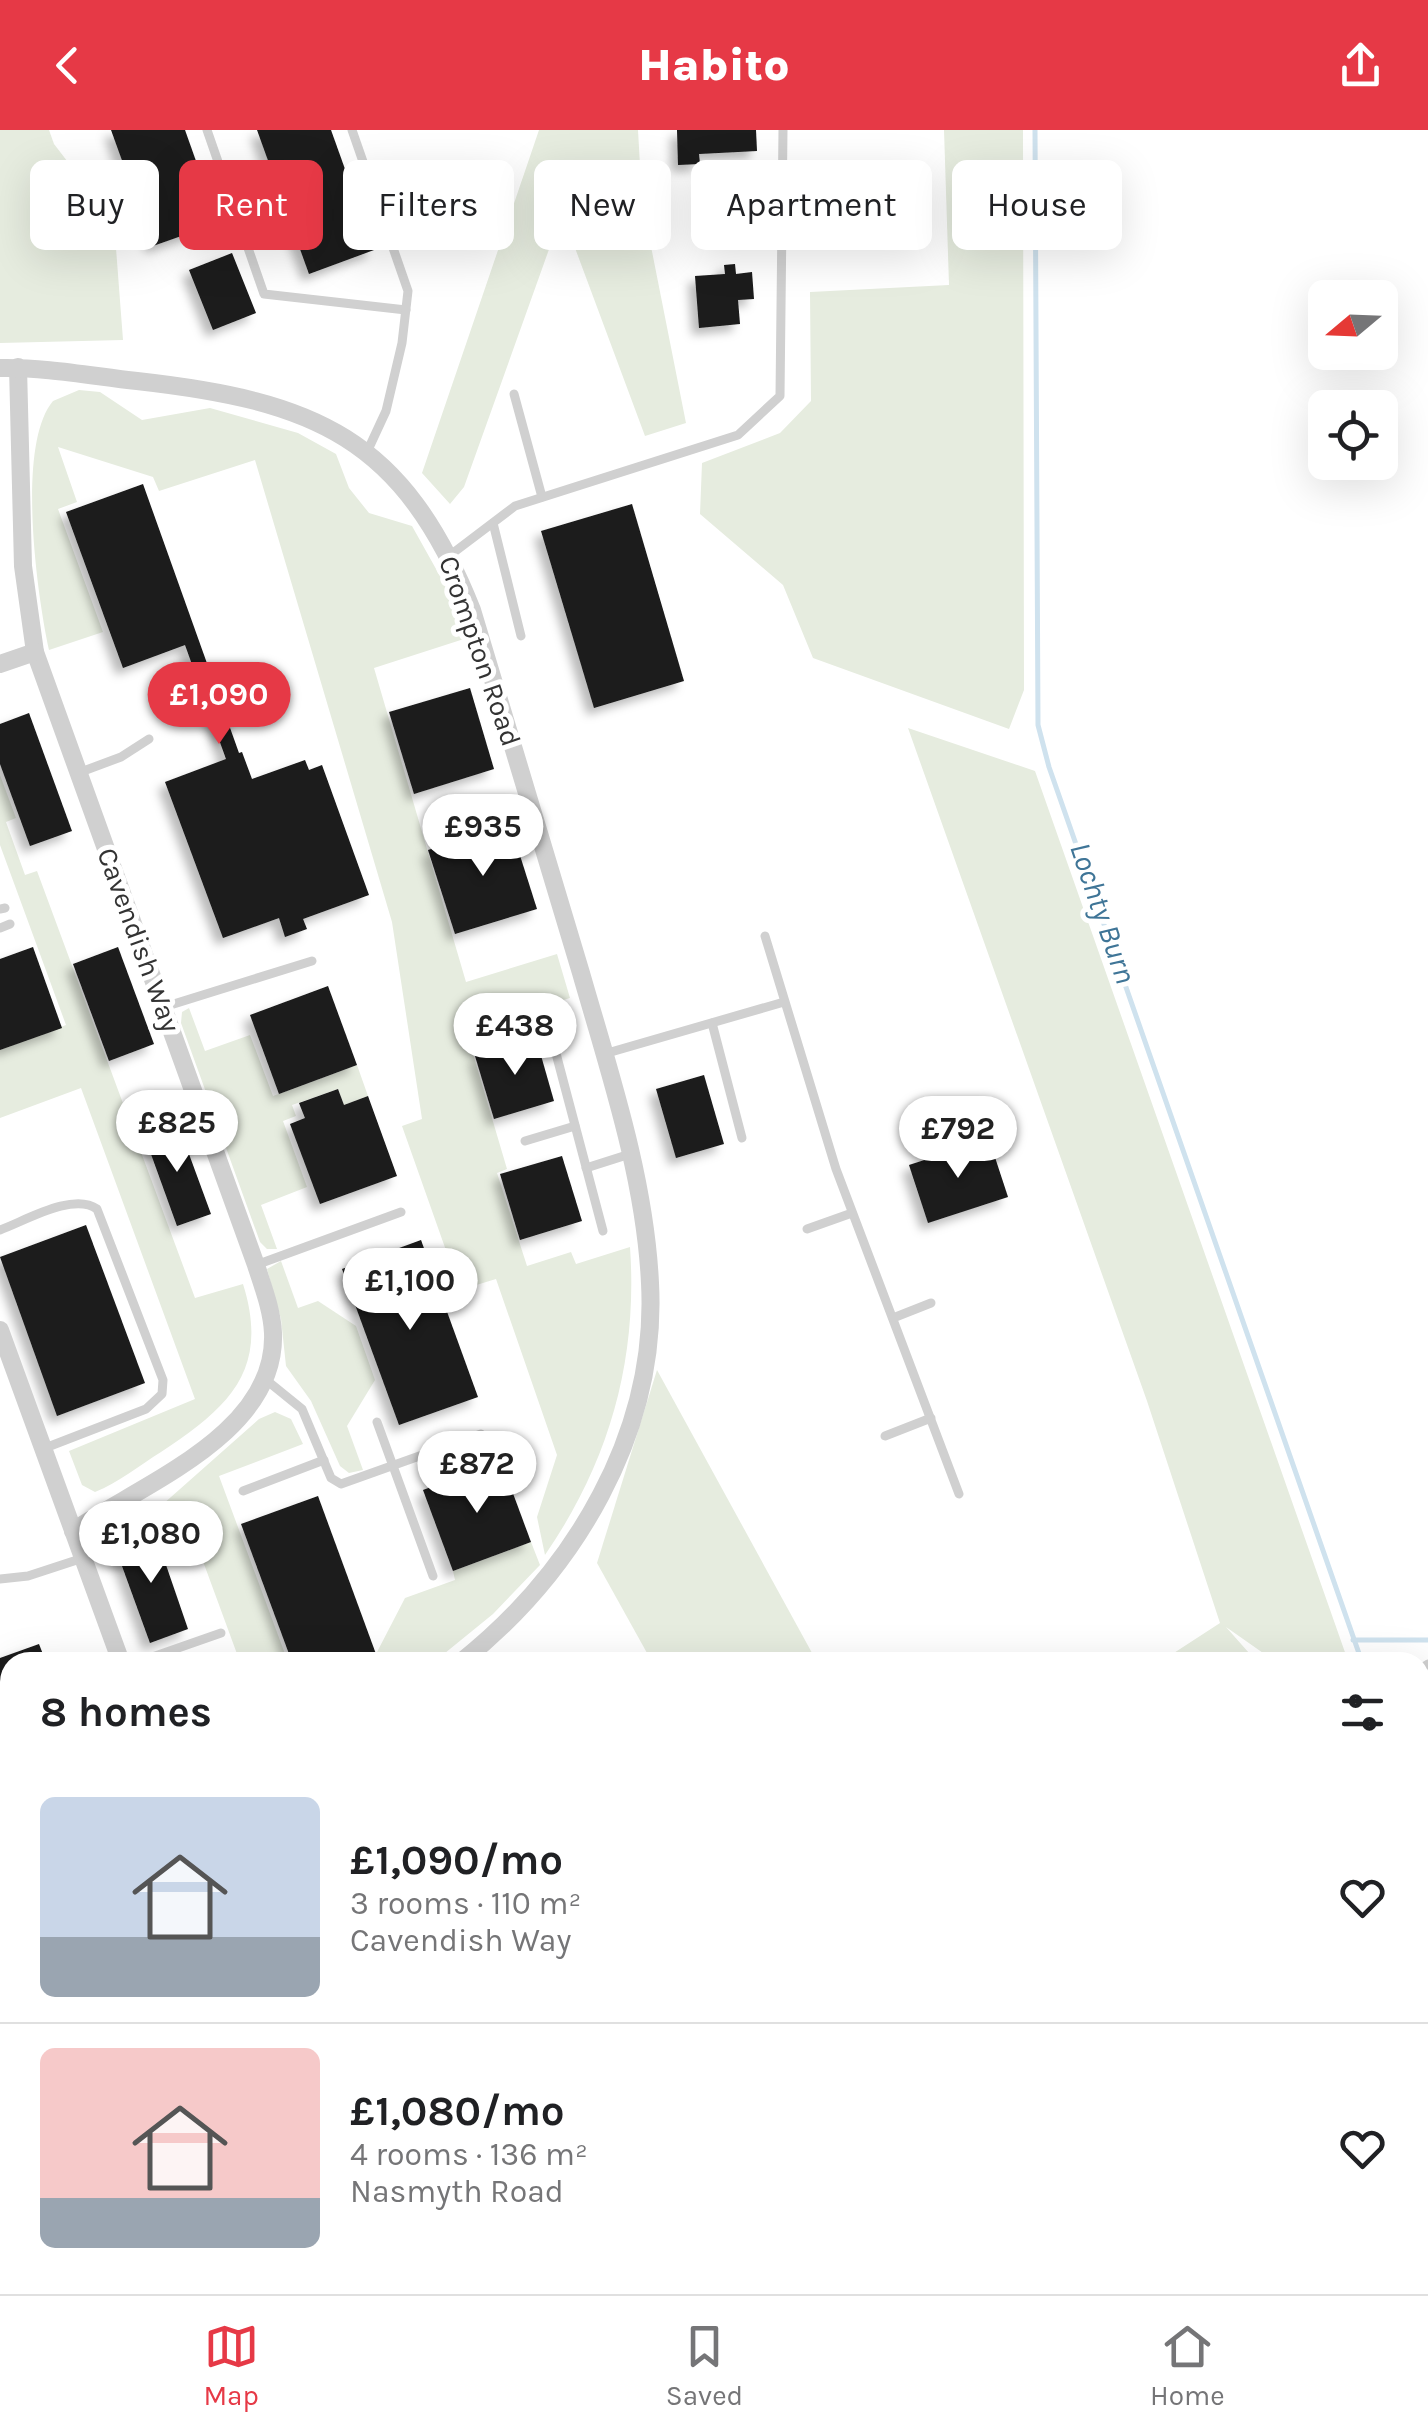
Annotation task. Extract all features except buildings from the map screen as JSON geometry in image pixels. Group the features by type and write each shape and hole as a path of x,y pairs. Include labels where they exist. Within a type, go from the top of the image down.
{"street":[{"name":"Crompton Road","path":"9,368 162,384 276,404 336,430 406,488 449,556 472,610 604,1054 641,1204 651,1288 642,1367 623,1442 592,1512 552,1576 515,1617 473,1652"},
{"name":"Cavendish Way","path":"9,368 22,566 35,652 256,1265 273,1334 265,1379 246,1413 228,1431 73,1532"},
{"path":"0,664 35,652"},
{"path":"0,1330 117,1652"}],"lane":[{"path":"207,130 264,294 406,310"},
{"path":"352,130 408,291 386,411 367,452"},
{"path":"449,556 515,506 738,435 780,396 783,130"},
{"path":"514,394 542,498"},
{"path":"492,523 521,636"},
{"path":"78,773 121,757 149,739"},
{"path":"766,936 852,1213 959,1494"},
{"path":"164,1007 312,960"},
{"path":"604,1054 784,1002"},
{"path":"712,1023 742,1138"},
{"path":"549,1027 603,1231"},
{"path":"525,1141 575,1126"},
{"path":"586,1168 630,1154"},
{"path":"0,1230 72,1204 87,1203 97,1210 163,1380 162,1394 146,1409 43,1449"},
{"path":"256,1265 400,1212"},
{"path":"806,1229 852,1213"},
{"path":"893,1318 931,1303"},
{"path":"265,1379 302,1409 331,1478 346,1484 481,1434"},
{"path":"885,1436 930,1418"},
{"path":"377,1422 433,1576"},
{"path":"242,1491 324,1460"},
{"path":"0,1579 28,1576 83,1558"},
{"path":"167,1652 221,1633"}],"shaded area":[{"path":"0,130 49,130 66,160 30,160 30,250 116,250 123,340 0,343"},
{"path":"539,130 638,130 640,160 534,160 534,250 549,250 464,487 450,504 422,473 498,250 514,250 514,203"},
{"path":"944,130 1023,130 1023,160 952,160 952,250 1023,250 1024,690 1009,729 813,658 783,585 700,514 702,463 780,433 811,401 810,292 949,285"},
{"path":"576,250 652,250 686,423 645,436"},
{"path":"79,390 100,392 142,420 210,408 298,433 336,454 349,488 369,513 412,526 445,585 467,638 374,668 466,982 557,954 570,998 466,1030 507,1169 497,1173 527,1266 571,1252 576,1264 630,1247 629,1330 614,1409 586,1484 545,1555 537,1517 557,1455 496,1279 460,1290 402,1126 422,1119 392,922 255,460 159,491 153,477 58,447 77,502 58,509 103,632 49,650 35,558 35,451 42,422 53,401"},
{"path":"908,728 1035,771 1345,1652 1262,1652 1226,1627 1248,1652 1175,1652 1220,1623 1147,1401"},
{"path":"0,775 16,818 6,822 25,875 37,871 195,1298 243,1284 250,1314 247,1363 224,1402 185,1435 95,1492 82,1485 69,1451 195,1399 81,1088 0,1118 0,1050 66,1025 0,845"},
{"path":"189,1008 205,1051 250,1035 273,1096 357,1065 368,1096 344,1105 338,1089 292,1105 296,1116 283,1121 307,1187 261,1205 277,1249 267,1249 260,1242 181,1023 182,1012"},
{"path":"281,1261 298,1308 318,1301 356,1326 375,1380 347,1426 363,1470 349,1473 340,1466 311,1401 286,1366 281,1319 267,1269"},
{"path":"657,1370 812,1652 646,1652 597,1563"},
{"path":"275,1412 291,1419 303,1444 219,1476 284,1652 236,1652 186,1515 138,1532 136,1528 259,1419"},
{"path":"531,1542 540,1565 493,1614 446,1652 377,1652 405,1598 455,1580 453,1571"}],"waterway":[{"name":"Lochty Burn","path":"1035,130 1038,725 1049,767 1359,1652"},
{"path":"1353,1640 1428,1640"}]}
